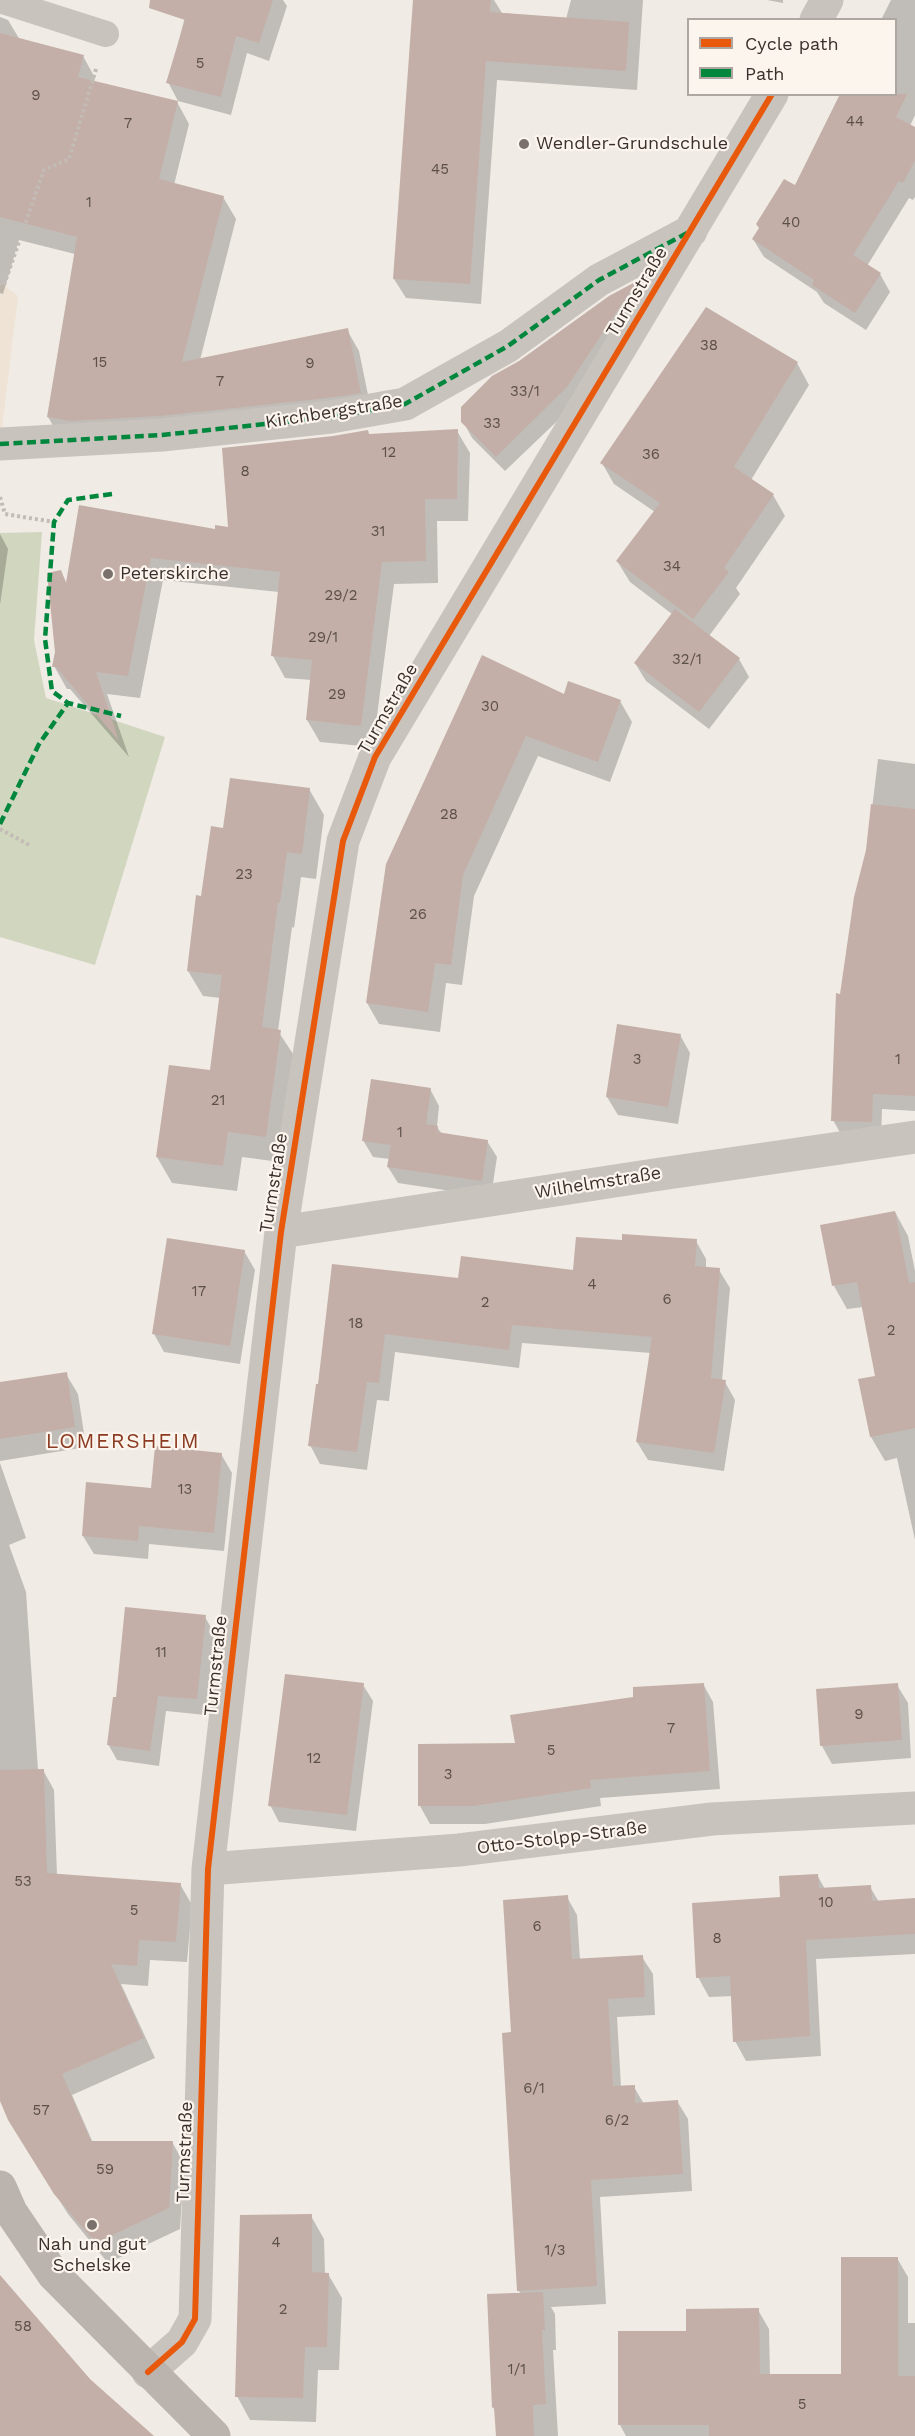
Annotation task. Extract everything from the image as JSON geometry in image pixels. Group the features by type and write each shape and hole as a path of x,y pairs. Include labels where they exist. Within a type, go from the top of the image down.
{"street":[{"path":"817,18 827,0"},
{"name":"Turmstraße","path":"148,2372 182,2342 195,2319 208,1869 281,1232 343,841 375,757 771,96"},
{"name":"Kirchbergstraße","path":"0,444 162,435 331,417 405,404 508,346 599,280 692,230"},
{"name":"Wilhelmstraße","path":"281,1232 654,1174 915,1137"},
{"name":"Otto-Stolpp-Straße","path":"208,1869 459,1850 712,1819 915,1808"},
{"path":"0,2187 11,2212 53,2274 214,2436"}],"lane":[{"path":"0,0 106,34"}],"path":[{"path":"4,285 44,170 69,159 106,34"},
{"path":"0,497 4,514 54,522"},
{"path":"0,829 31,846"}],"green space":[{"path":"42,532 34,640 46,698 165,737 95,965 0,937 0,533"}],"shaded area":[{"path":"0,285 4,285 18,296 0,444"}],"building":[{"path":"150,0 273,0 259,43 236,36 221,97 166,83 185,20 149,8"},
{"path":"413,0 491,0 490,12 629,22 626,71 486,61 470,284 393,279"},
{"path":"0,33 84,55 78,77 178,101 159,179 224,196 182,362 348,328 361,393 160,416 71,421 47,417 77,237 0,217"},
{"path":"907,94 896,117 915,127 915,160 903,183 899,181 853,255 881,273 855,313 812,285 814,280 752,239 759,228 756,224 784,179 795,185 839,96"},
{"path":"637,281 567,387 496,457 461,422 461,407 492,376 519,361 609,296"},
{"path":"706,307 798,362 734,467 774,494 724,568 729,572 693,619 616,561 660,503 600,463"},
{"path":"458,429 457,499 425,499 426,561 382,562 361,726 306,720 312,660 271,656 280,572 151,558 128,676 96,672 119,741 56,667 52,667 55,652 47,573 61,570 66,583 79,505 215,529 215,525 228,527 222,448 368,430 369,434"},
{"path":"675,609 740,658 699,712 634,663"},
{"path":"482,655 564,694 568,681 621,700 598,762 526,736 463,875 451,965 435,963 428,1012 366,1003 386,864"},
{"path":"230,778 310,788 302,854 287,852 280,903 278,902 262,1027 281,1030 266,1137 228,1132 223,1166 156,1157 169,1065 210,1070 222,975 187,971 196,895 201,896 211,826 223,828"},
{"path":"871,804 915,809 915,1096 873,1094 872,1122 831,1121 836,993 840,994 854,897 866,850"},
{"path":"617,1024 681,1034 668,1107 606,1097"},
{"path":"371,1079 431,1088 426,1124 438,1126 437,1132 488,1140 482,1181 387,1167 391,1145 362,1141"},
{"path":"895,1211 909,1283 915,1282 915,1428 870,1437 858,1379 875,1376 857,1282 832,1286 820,1225"},
{"path":"622,1234 697,1239 695,1266 720,1268 711,1378 726,1380 714,1453 636,1442 652,1337 512,1325 509,1350 385,1334 379,1383 367,1382 357,1452 308,1446 316,1384 318,1384 332,1264 458,1278 461,1256 573,1270 576,1237 622,1240"},
{"path":"167,1238 245,1250 230,1346 152,1334"},
{"path":"67,1372 75,1427 0,1439 0,1382"},
{"path":"155,1446 222,1453 214,1533 139,1526 138,1541 82,1536 86,1482 151,1488"},
{"path":"125,1607 206,1615 197,1699 158,1696 150,1751 107,1745 113,1697 116,1697"},
{"path":"285,1674 364,1683 347,1815 268,1806"},
{"path":"704,1683 710,1771 590,1780 591,1788 474,1806 418,1806 418,1744 515,1743 510,1715 633,1697 633,1687"},
{"path":"898,1683 902,1740 820,1746 816,1689"},
{"path":"44,1769 47,1873 181,1883 176,1942 139,1940 137,1966 111,1964 144,2038 62,2074 91,2141 173,2141 169,2208 96,2243 54,2194 8,2120 0,2101 0,1770"},
{"path":"818,1874 819,1888 871,1885 872,1901 915,1898 915,1934 806,1940 810,2036 733,2042 730,1976 696,1978 692,1903 780,1897 779,1876"},
{"path":"568,1895 572,1959 643,1955 645,1997 608,1999 613,2086 635,2085 635,2103 678,2100 683,2174 591,2180 597,2286 517,2291 502,2033 511,2032 503,1900"},
{"path":"312,2214 312,2272 329,2273 327,2347 305,2347 303,2398 235,2397 240,2215"},
{"path":"841,2257 898,2257 898,2376 915,2376 915,2436 709,2436 709,2425 618,2425 618,2331 686,2331 686,2309 759,2308 760,2374 841,2374"},
{"path":"0,2275 90,2379 154,2436 0,2436"},
{"path":"543,2292 545,2330 542,2330 546,2404 533,2405 534,2436 496,2436 494,2407 492,2408 487,2294"}],"marked path":[{"path":"0,444 162,435 331,417 405,404 508,346 599,280 687,233"},
{"path":"112,494 68,500 54,522 45,639 52,691 68,703 121,716"},
{"path":"0,824 39,744 68,703"}],"cycle path":[{"path":"148,2372 182,2342 195,2319 208,1869 281,1232 343,841 375,757 771,96"}],"place":[{"name":"Wendler-Grundschule","path":"524,144"},
{"name":"Peterskirche","path":"108,574"},
{"name":"Nah und gut Schelske","path":"92,2225"}],"district":[{"name":"LOMERSHEIM","path":"123,1442"}]}
